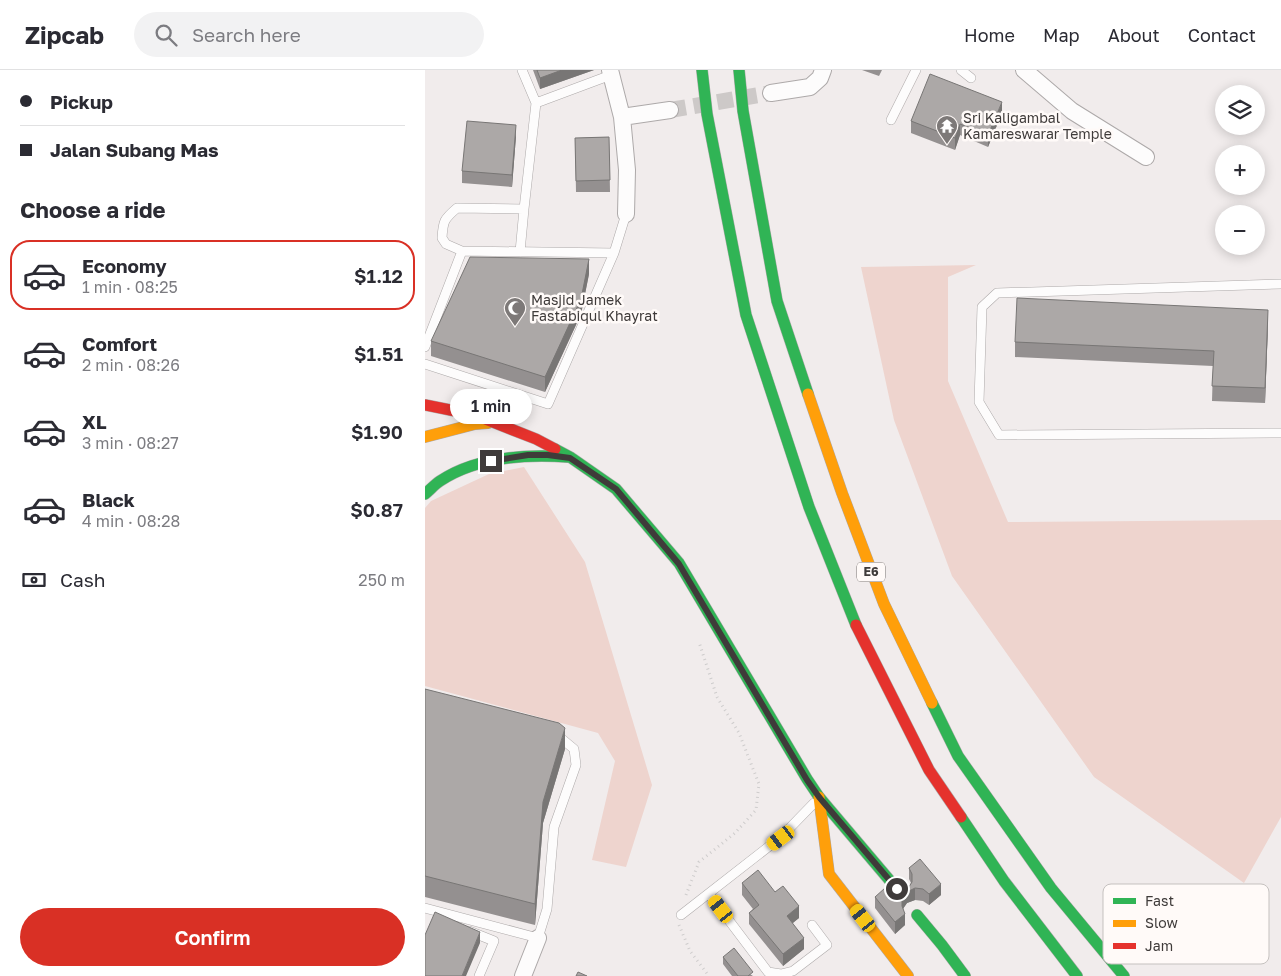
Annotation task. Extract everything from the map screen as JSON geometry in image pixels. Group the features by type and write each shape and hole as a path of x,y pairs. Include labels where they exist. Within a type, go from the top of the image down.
{"main road":[{"name":"E6","path":"702,70 707,114 746,315 809,507 854,621 929,770 1004,881 1077,976"},
{"name":"E6","path":"739,70 743,111 777,301 842,493 884,604 958,756 1051,888 1103,951"},
{"path":"425,405 475,415 536,439 570,458 616,489 679,564 807,780 819,797 897,889"},
{"path":"425,438 475,424 495,422"},
{"path":"425,494 439,482 457,473 488,462 528,455 570,458"},
{"path":"819,797 829,874 908,976"},
{"path":"917,915 965,976"},
{"name":"E6","path":"1114,964 1124,976"}],"street":[{"path":"771,93 810,87 820,78 823,70"},
{"path":"1024,70 1072,112 1146,156"},
{"path":"610,72 622,117 627,170 626,214"},
{"path":"622,117 670,110"},
{"path":"523,976 538,938"}],"lane":[{"path":"519,252 536,103 522,70"},
{"path":"891,120 916,70"},
{"path":"961,70 971,78"},
{"path":"536,103 610,72"},
{"path":"524,209 457,208 446,217 442,238 446,244 462,251 614,253"},
{"path":"425,364 548,404 614,253 626,214"},
{"path":"425,347 462,251"},
{"path":"1281,284 997,293 982,307 979,402 999,435 1281,433"},
{"path":"425,908 538,938 547,909 555,827 576,765 574,749 562,739 543,734"},
{"path":"681,915 781,838 819,797"},
{"path":"709,894 768,972 781,974 793,971 827,945 812,925"},
{"path":"460,928 494,941 479,976"}],"path":[{"path":"697,636 717,697 739,732 759,784 756,810 735,833 699,862 683,901 679,925 690,951 709,976"}],"shaded area":[{"path":"976,265 948,277 948,381 1008,522 1281,520 1281,817 1244,883 1094,777 952,576 894,420 861,267"},
{"path":"524,467 585,562 652,785 626,867 592,860 615,761 598,733 425,686 425,508 431,501 489,474"}],"building":[{"path":"537,70 562,70 540,78"},
{"path":"930,74 1002,102 988,135 960,124 955,138 911,121"},
{"path":"467,121 516,125 512,175 462,171"},
{"path":"609,137 610,180 576,181 575,138"},
{"path":"470,257 589,259 581,299 545,377 431,341"},
{"path":"1017,298 1268,310 1265,388 1212,386 1214,351 1015,342"},
{"path":"425,689 559,723 565,728 543,802 535,904 425,876"},
{"path":"920,859 941,884 929,894 923,889 915,888 907,892 902,899 905,914 895,922 875,897 885,888 899,893 907,890 912,882 912,874 909,868"},
{"path":"758,870 775,892 783,886 799,906 787,916 804,938 783,954 749,913 759,905 742,883"},
{"path":"435,912 480,932 462,976 425,976 425,935"},
{"path":"734,948 753,972 748,976 738,976 723,957"},
{"path":"578,972 587,976 576,976"}],"tunnel":[{"path":"670,110 771,93"}],"traffic: fast":[{"path":"702,70 707,114 746,315 809,507 856,625"},
{"path":"739,70 743,111 777,301 808,394"},
{"path":"555,449 570,457 616,489 679,563 819,797 897,889"},
{"path":"425,494 454,473 485,462 535,456 568,457"},
{"path":"932,703 958,756 1051,888 1103,951"},
{"path":"961,817 1004,881 1077,976"},
{"path":"917,915 965,976"},
{"path":"1114,964 1124,976"}],"traffic: slow":[{"path":"808,394 842,493 884,604 932,703"},
{"path":"425,437 475,424 488,423"},
{"path":"819,797 829,874 908,976"}],"traffic: jam":[{"path":"425,405 475,415 536,439 555,449"},
{"path":"856,625 929,770 961,817"}],"place":[{"name":"Sri Kaligambal Kamareswarar Temple","path":"947,145"},
{"name":"Masjid Jamek Fastabiqul Khayrat","path":"515,327"}],"route":[{"path":"491,461 528,455 570,458 616,489 679,564 807,780 819,797 897,889"}]}
